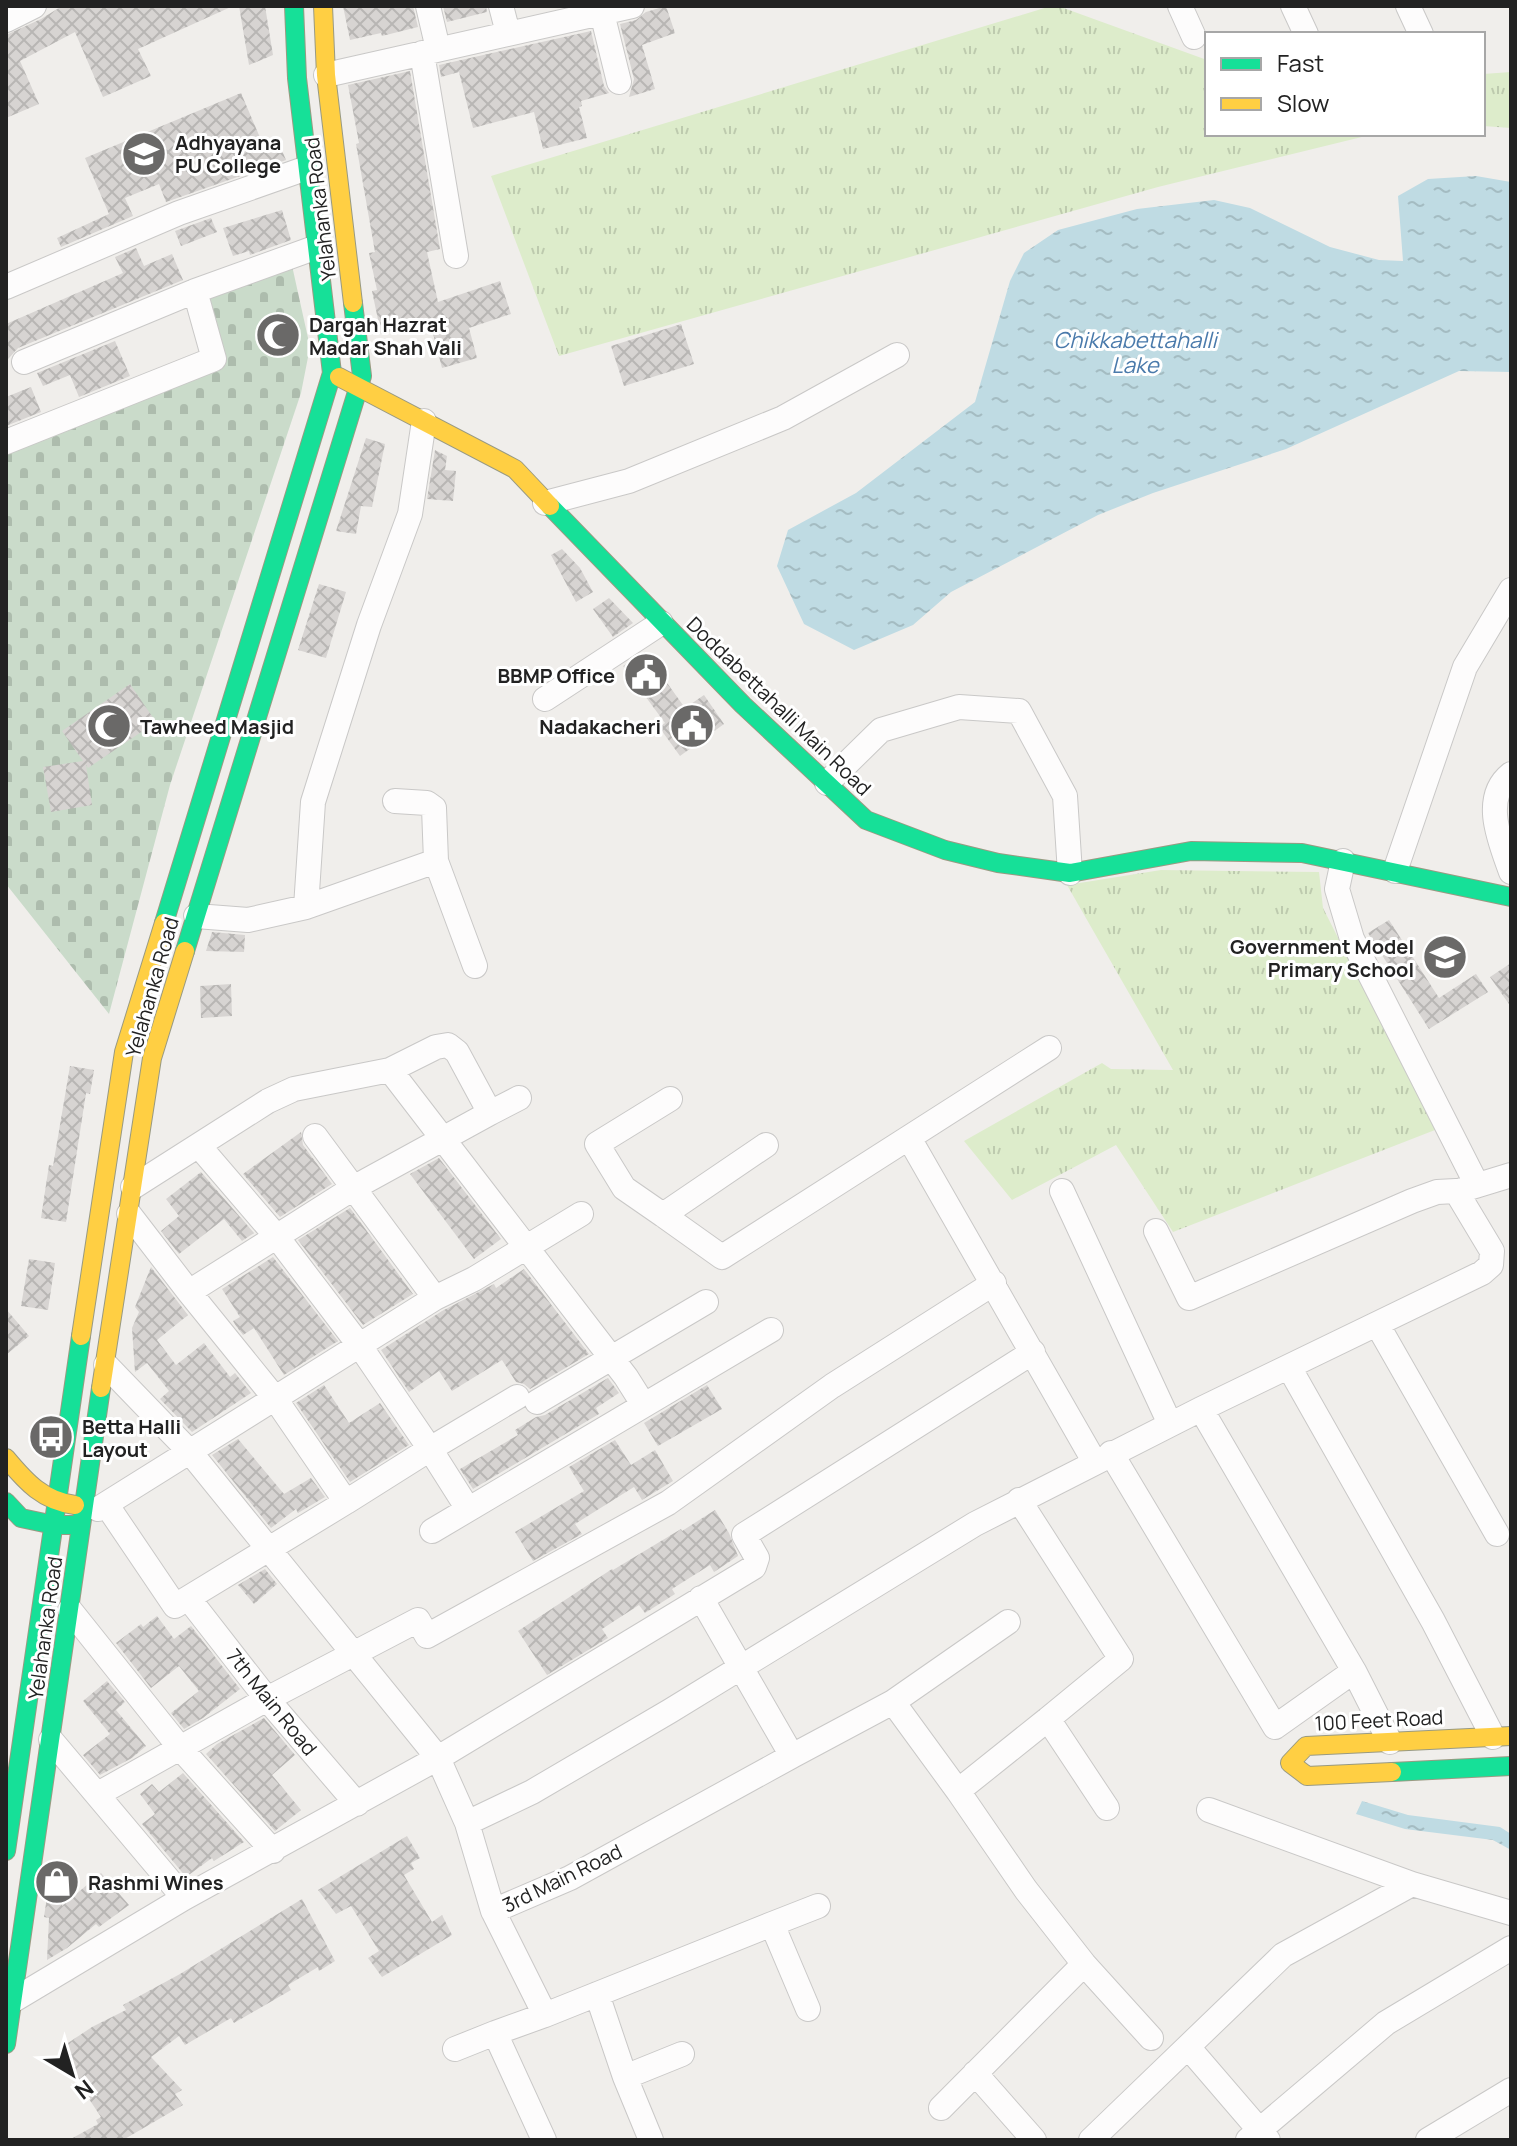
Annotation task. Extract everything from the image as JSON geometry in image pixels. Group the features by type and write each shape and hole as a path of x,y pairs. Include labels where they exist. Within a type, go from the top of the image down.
{"main road":[{"name":"Yelahanka Road","path":"6,1851 124,1052 332,373 297,78 294,6"},
{"name":"Yelahanka Road","path":"6,2044 70,1610 92,1511 106,1365 152,1058 362,376 326,75 323,6"},
{"name":"Doddabettahalli Main Road","path":"332,373 515,469 661,623 866,820 945,850 998,863 1070,873 1191,851 1302,853 1500,895"},
{"path":"6,1458 38,1493 57,1504 92,1511"},
{"path":"6,1502 21,1518 54,1525 92,1511"},
{"name":"100 Feet Road","path":"1502,1736 1306,1746 1290,1763 1307,1776 1511,1766"}],"street":[{"path":"6,20 34,6"},
{"path":"428,6 430,51 456,256"},
{"path":"501,6 508,33"},
{"path":"326,75 586,12 632,6"},
{"path":"1180,6 1194,37"},
{"path":"1293,6 1305,32"},
{"path":"1408,6 1420,32"},
{"path":"586,12 619,82"},
{"path":"6,287 179,213 307,168"},
{"path":"24,362 195,291 317,247"},
{"path":"6,442 214,359 195,291"},
{"path":"545,503 629,481 783,418 897,355"},
{"path":"306,907 313,802 369,625 410,514 424,421"},
{"path":"1395,871 1465,667 1511,590"},
{"path":"545,699 661,623"},
{"path":"827,783 881,730 959,707 1019,711 1065,796 1070,873"},
{"path":"1511,774 1499,784 1493,805 1511,872"},
{"path":"395,801 427,803 434,808 436,861 475,966"},
{"path":"196,916 248,920 306,907 436,861"},
{"path":"1343,861 1337,889 1352,939 1492,1251 1511,1272"},
{"path":"1500,895 1511,879"},
{"path":"133,1187 268,1101 294,1089 390,1070 436,1047 448,1045 457,1052 490,1113"},
{"path":"670,1099 597,1144 624,1188 722,1257 1049,1048"},
{"path":"390,1070 528,1248 643,1404"},
{"path":"189,1292 355,1187 442,1137 519,1098"},
{"path":"315,1136 435,1298"},
{"path":"909,1138 1033,1352 1275,1727 1354,1671"},
{"path":"663,1215 766,1145"},
{"path":"199,1146 277,1237 360,1346 468,1509"},
{"path":"1156,1231 1189,1298 1412,1201 1511,1175"},
{"path":"1062,1191 1170,1424"},
{"path":"129,1214 274,1397 346,1502"},
{"path":"581,1214 528,1248 435,1298 92,1511 175,1606 430,1449 611,1359 706,1302"},
{"path":"467,1823 532,1792 1019,1500 1482,1273 1491,1265 1492,1251"},
{"path":"98,1794 352,1653 418,1620 427,1636 668,1503 832,1386 994,1283"},
{"path":"1377,1324 1497,1534"},
{"path":"432,1531 771,1330"},
{"path":"12,2001 184,1898 438,1758 757,1564 757,1558 744,1535 1033,1352"},
{"path":"106,1365 190,1452 438,1758 467,1823 493,1911"},
{"path":"1289,1367 1502,1736"},
{"path":"1201,1409 1354,1671 1390,1742"},
{"path":"958,1791 1121,1659 1019,1500"},
{"path":"701,1598 792,1756"},
{"name":"7th Main Road","path":"189,1599 267,1699 357,1804"},
{"path":"70,1610 181,1749 273,1851"},
{"name":"3rd Main Road","path":"545,2015 493,1911 570,1878 893,1702 1008,1622"},
{"path":"893,1702 1026,1890 1084,1964 1151,2038"},
{"path":"1048,1719 1107,1808"},
{"path":"51,1740 184,1898"},
{"path":"1209,1810 1412,1884 1511,1913"},
{"path":"1091,2140 1283,1955 1412,1884"},
{"path":"455,2049 818,1906"},
{"path":"772,1924 808,2009"},
{"path":"1188,2047 1258,2137 1386,2023 1511,1948"},
{"path":"941,2108 1084,1964"},
{"path":"597,1994 625,2077 651,2140"},
{"path":"495,2033 544,2140"},
{"path":"625,2077 682,2054"},
{"path":"975,2073 1034,2140"},
{"path":"1428,2140 1511,2090"}],"green space":[{"path":"1051,6 1205,59 1205,136 1366,136 1158,187 559,356 491,176"},
{"path":"1511,72 1511,128 1485,126 1485,74"},
{"path":"291,261 310,347 301,393 170,785 109,1014 6,884 6,450 224,365 207,295"},
{"path":"1161,870 1319,872 1323,908 1435,1130 1173,1232 1116,1145 1012,1200 964,1141 1102,1063 1111,1069 1173,1070 1067,885"}],"water":[{"name":"Chikkabettahalli Lake","path":"1476,176 1511,182 1511,372 1459,371 1286,449 1153,493 1098,515 951,592 913,625 854,650 804,624 777,566 788,530 856,493 975,402 1010,281 1024,253 1058,230 1137,209 1214,200 1250,208 1330,247 1379,260 1403,261 1398,196 1428,179"},
{"path":"1362,1801 1408,1815 1500,1827 1511,1834 1511,1850 1493,1840 1405,1829 1356,1814"}],"building":[{"path":"62,6 233,6 138,49 151,76 103,97 75,32 20,61 39,104 6,118 6,35"},
{"path":"239,6 265,6 273,55 249,65"},
{"path":"343,6 413,6 418,27 350,40"},
{"path":"443,6 486,6 487,12 447,22"},
{"path":"666,6 675,33 642,45 655,89 629,97 634,79 620,24"},
{"path":"591,31 604,86 609,93 581,101 582,106 579,107 587,138 543,149 534,112 473,128 459,72 441,77 439,65"},
{"path":"410,71 440,249 427,252 438,302 500,281 511,314 469,328 477,358 442,368 430,322 381,334 372,291 377,290 369,253 375,252 348,85"},
{"path":"241,93 264,147 278,141 286,160 166,202 159,184 125,198 133,216 61,247 57,238 109,214 85,158"},
{"path":"282,210 291,240 250,255 249,251 233,256 223,228"},
{"path":"211,218 217,232 181,246 175,231"},
{"path":"136,248 144,266 172,254 183,280 18,348 6,361 6,324 123,273 115,257"},
{"path":"681,324 694,364 624,386 611,346"},
{"path":"115,341 130,376 79,397 70,375 43,386 37,373"},
{"path":"31,387 41,412 6,426 6,397"},
{"path":"366,438 385,444 372,507 361,506 356,534 336,531"},
{"path":"435,450 447,456 445,470 456,471 453,501 427,499"},
{"path":"562,549 580,568 593,592 576,602 551,555"},
{"path":"319,584 346,592 326,658 298,650"},
{"path":"609,598 633,623 613,637 593,609"},
{"path":"645,652 685,708 704,695 724,724 680,756 659,727 665,723 623,666"},
{"name":"Tawheed Masjid","path":"130,684 156,722 88,768 86,765 92,805 51,812 43,767 83,761 62,731"},
{"path":"1389,920 1439,998 1476,974 1488,992 1429,1029 1368,933"},
{"path":"212,932 245,935 244,952 206,951"},
{"path":"1511,963 1511,1007 1490,977"},
{"path":"231,984 232,1016 201,1018 200,986"},
{"path":"70,1066 94,1070 90,1094 86,1093 66,1222 41,1218"},
{"path":"301,1132 303,1145 332,1184 280,1217 243,1174"},
{"path":"439,1158 501,1239 474,1259 410,1174"},
{"path":"201,1172 254,1233 242,1241 224,1219 179,1254 161,1231 179,1216 166,1199"},
{"path":"350,1208 413,1294 363,1325 298,1240"},
{"path":"273,1257 338,1341 284,1375 254,1328 243,1335 236,1326 233,1321 240,1317 222,1289"},
{"path":"29,1259 55,1263 48,1310 21,1306"},
{"path":"151,1267 188,1315 157,1340 176,1365 204,1343 230,1377 235,1373 251,1393 192,1432 160,1399 169,1391 147,1363 135,1372 132,1328 139,1312 135,1307"},
{"path":"524,1269 589,1354 530,1389 516,1382 502,1360 452,1391 439,1371 409,1392 381,1350 442,1311 494,1284 496,1288"},
{"path":"6,1309 29,1336 6,1355"},
{"path":"608,1378 619,1393 596,1408 599,1414 473,1489 460,1469 518,1435 515,1430 536,1417 545,1415"},
{"path":"324,1385 349,1423 380,1403 409,1445 350,1482 296,1403"},
{"path":"707,1385 722,1409 658,1446 644,1423"},
{"path":"238,1439 284,1494 311,1478 325,1497 298,1513 296,1509 271,1528 212,1455"},
{"path":"615,1440 631,1465 655,1450 673,1481 642,1500 634,1487 575,1524 582,1534 533,1561 515,1532 584,1491 569,1467"},
{"path":"715,1510 738,1556 714,1572 710,1565 672,1589 675,1594 645,1613 639,1605 602,1629 608,1638 547,1675 518,1631 612,1569"},
{"path":"265,1569 277,1584 254,1604 238,1585"},
{"path":"157,1616 174,1639 191,1626 240,1689 184,1729 171,1713 199,1691 179,1666 151,1688 116,1643"},
{"path":"107,1681 125,1702 116,1710 146,1746 132,1758 100,1775 83,1755 110,1734 83,1701"},
{"path":"264,1718 295,1755 272,1775 301,1810 275,1831 206,1754 217,1744"},
{"path":"183,1773 244,1842 214,1861 212,1858 186,1877 142,1824 155,1814 140,1794 152,1784 159,1792"},
{"path":"407,1836 420,1858 411,1863 414,1869 404,1875 432,1922 442,1915 452,1935 382,1977 368,1958 379,1951 351,1906 336,1914 318,1890"},
{"path":"52,1862 67,1864 62,1906 101,1873 129,1905 99,1927 96,1924 47,1960 49,1918 44,1917"},
{"path":"302,1899 335,1961 288,1985 291,1990 234,2023 231,2018 185,2045 179,2036 151,2057 182,2090 175,2094 183,2105 123,2140 69,2140 98,2124 96,2120 101,2117 59,2049 92,2027 126,2010 123,2005"}],"traffic: fast":[{"path":"164,923 332,373 297,78 294,6"},
{"path":"185,951 362,376 353,303"},
{"path":"550,506 743,705 866,820 945,850 998,863 1070,873 1191,851 1302,853 1511,897"},
{"path":"6,1851 81,1336"},
{"path":"6,2044 101,1388"},
{"path":"6,1502 21,1518 54,1525 74,1525"},
{"path":"1392,1772 1511,1766"}],"traffic: slow":[{"path":"323,6 326,75 353,303"},
{"path":"339,377 515,469 550,506"},
{"path":"81,1336 124,1052 164,923"},
{"path":"101,1388 152,1058 185,951"},
{"path":"6,1458 44,1495 75,1505"},
{"path":"1392,1772 1307,1776 1290,1763 1306,1746 1511,1736"}],"place":[{"name":"Adhyayana PU College","path":"144,154"},
{"name":"Dargah Hazrat Madar Shah Vali","path":"278,335"},
{"name":"BBMP Office","path":"646,675"},
{"name":"Tawheed Masjid","path":"109,726"},
{"name":"Nadakacheri","path":"692,726"},
{"name":"Government Model Primary School","path":"1445,957"},
{"name":"Betta Halli Layout","path":"51,1437"},
{"name":"Rashmi Wines","path":"57,1882"}]}
